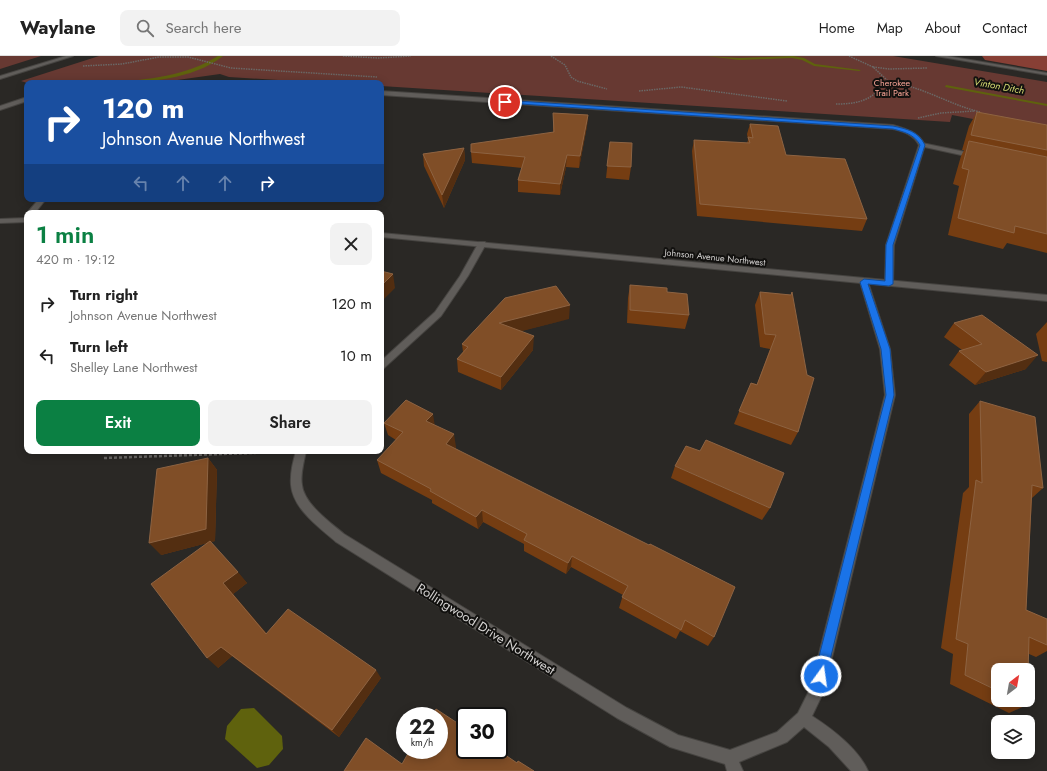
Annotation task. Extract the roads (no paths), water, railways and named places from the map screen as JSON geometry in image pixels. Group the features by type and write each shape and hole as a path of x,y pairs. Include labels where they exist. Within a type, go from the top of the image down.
{"street":[{"path":"0,78 71,56"},
{"path":"938,56 1047,74"},
{"path":"384,93 885,126 912,132 920,140 922,145 890,245 889,284"},
{"path":"0,108 24,100"},
{"path":"922,145 985,158"},
{"path":"34,210 40,202"},
{"path":"0,221 24,219"},
{"name":"Johnson Avenue Northwest","path":"384,235 864,282 1047,298"},
{"path":"384,363 438,314 464,276 482,244"},
{"path":"733,764 782,737 803,718 817,691 890,395 886,349 864,282"},
{"name":"Rollingwood Drive Northwest","path":"301,454 297,489 309,510 340,538 622,713 675,742 733,764"},
{"path":"803,718 828,736 854,762 860,771"}],"waterway":[{"name":"Vinton Ditch","path":"153,80 183,74 210,63 221,56"},
{"name":"Vinton Ditch","path":"709,56 739,59 792,57 803,59 814,65 859,70"},
{"name":"Vinton Ditch","path":"946,86 1047,105"}],"park label":[{"name":"Cherokee Trail Park","path":"892,88"}]}
